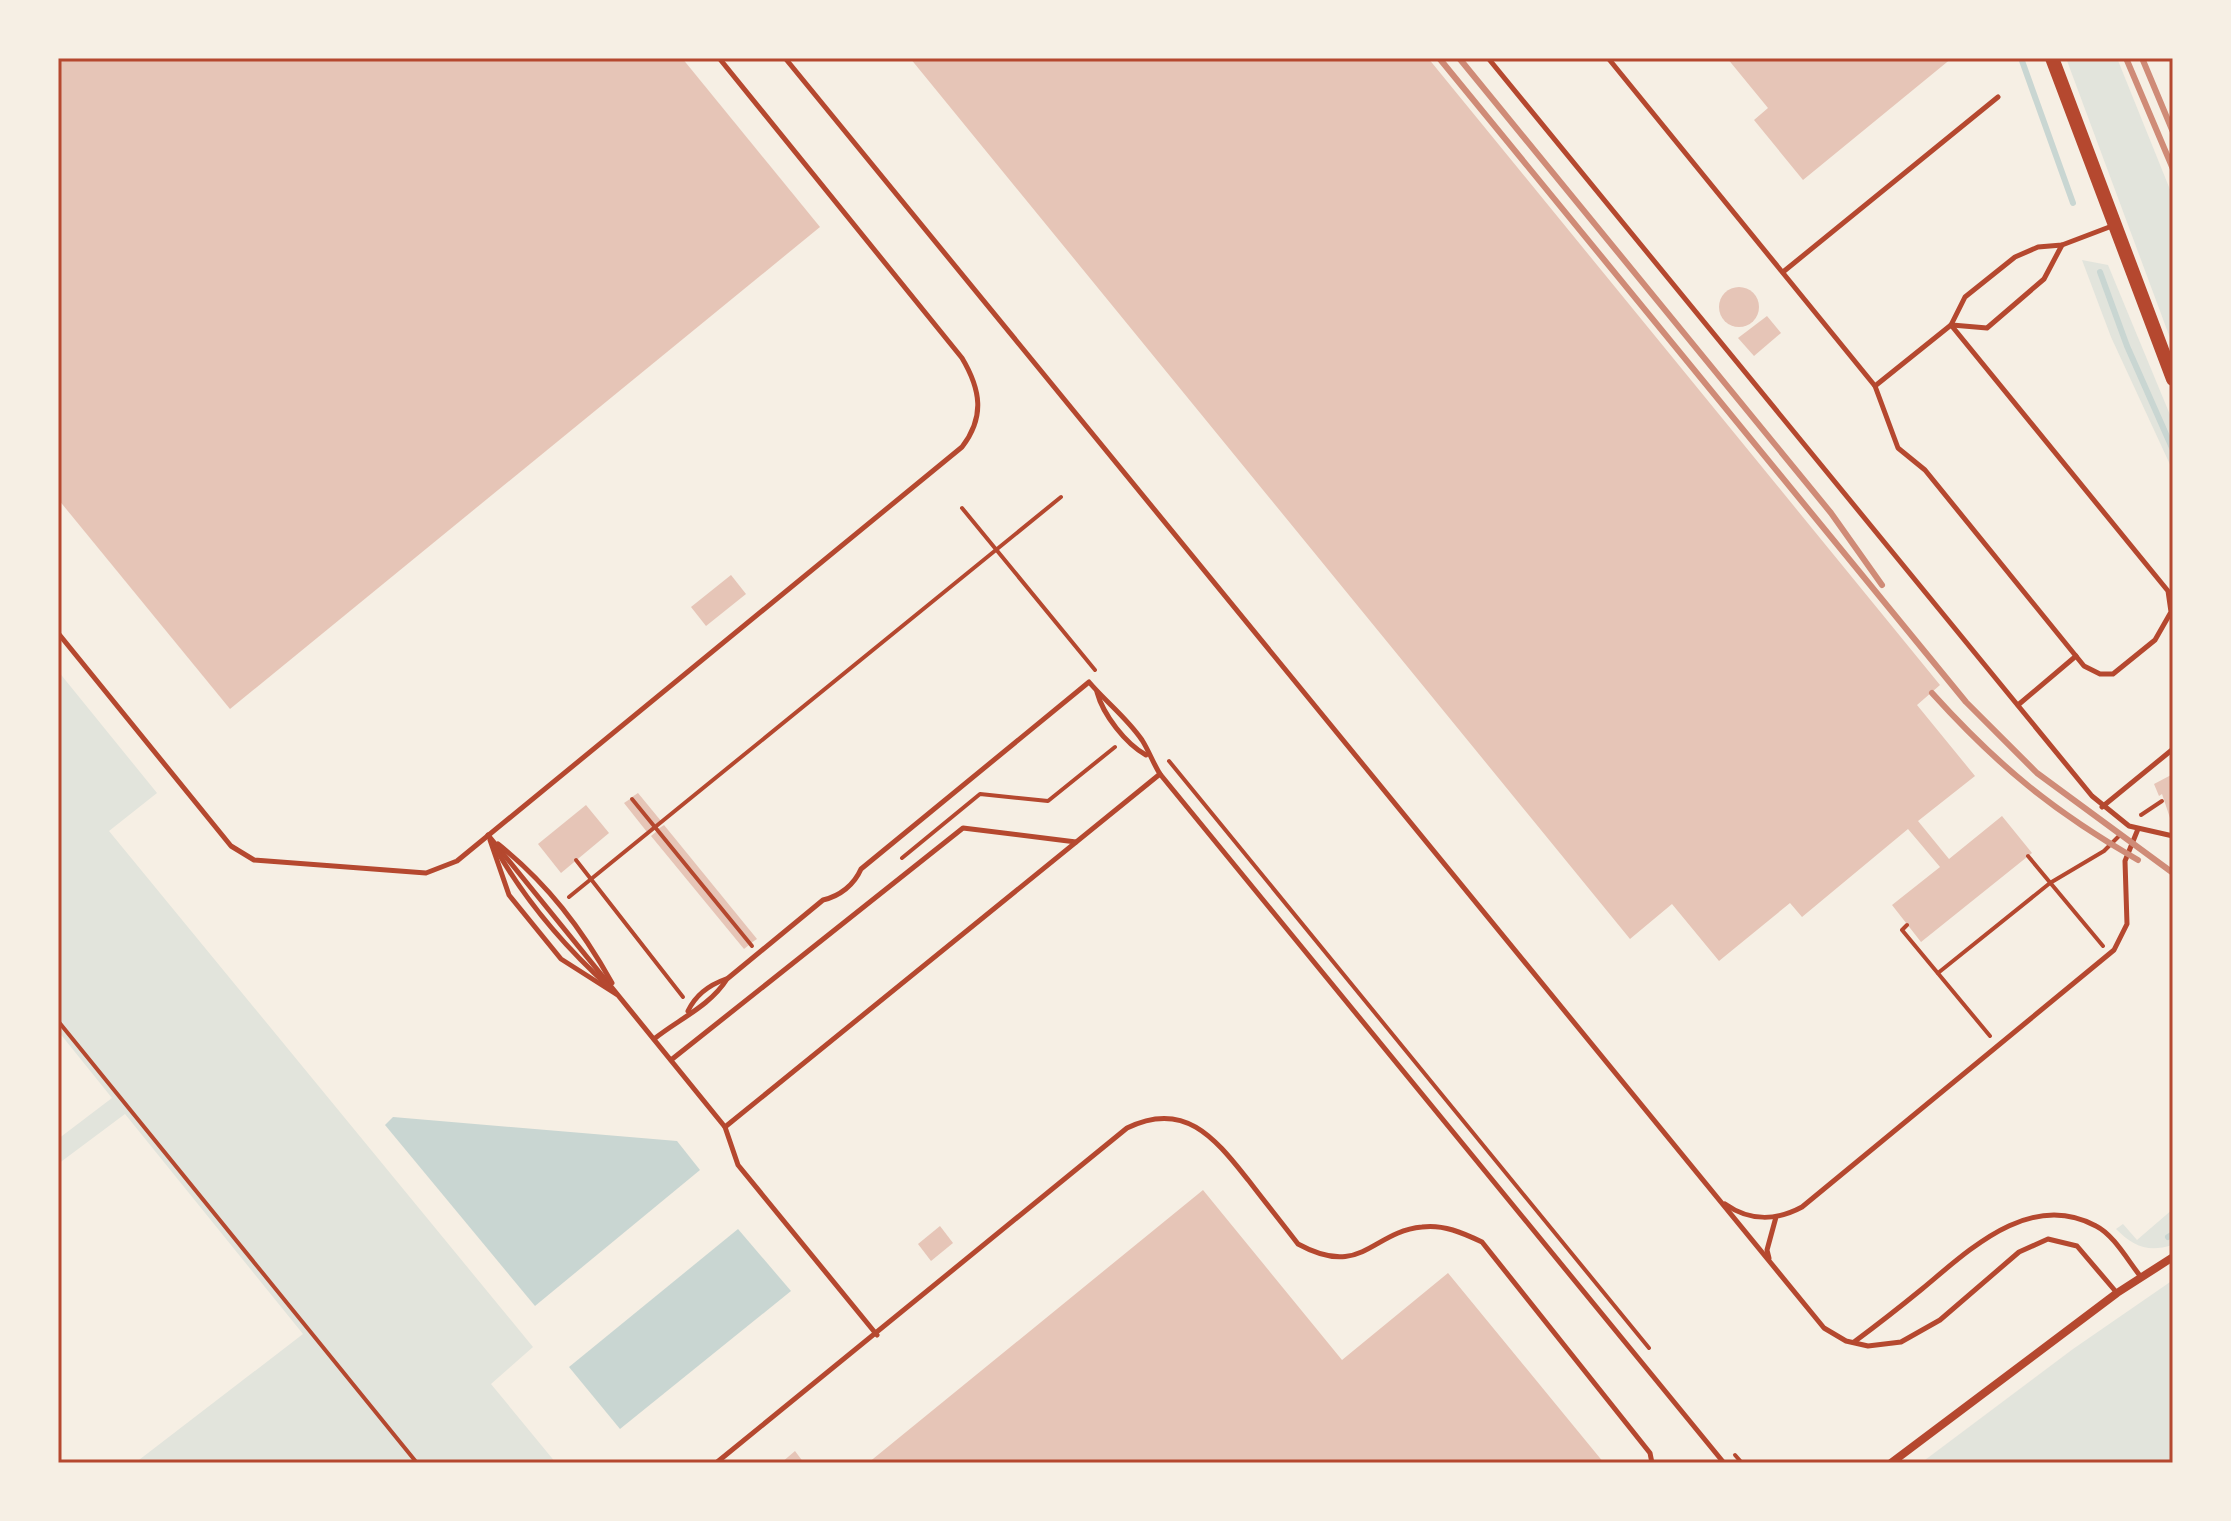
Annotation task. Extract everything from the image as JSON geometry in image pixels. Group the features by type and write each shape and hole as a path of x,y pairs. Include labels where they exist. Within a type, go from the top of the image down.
{"street":[{"path":"2052,58 2173,379"},
{"path":"1891,1463 2117,1293 2173,1257"}],"lane":[{"path":"58,633 231,846 242,855 254,860 426,873 442,870 457,861 962,447 979,415 979,398 973,376 962,358 719,58"},
{"path":"785,58 1824,1328 1854,1342 1885,1347 1920,1332 1959,1305 2019,1252 2048,1239 2077,1246 2117,1293"},
{"path":"1488,58 2102,807 2129,826 2173,836"},
{"path":"1608,58 1875,386 1903,455 1925,470 2084,666 2100,674 2120,671 2162,632 2171,612 2171,596 1951,325"},
{"path":"1783,272 1998,97"},
{"path":"1875,386 1951,325 1965,297 2015,257 2038,247 2062,245 2113,226"},
{"path":"1951,325 1987,328 2044,279 2062,245"},
{"path":"2018,705 2076,656"},
{"path":"688,1011 700,1008 719,992 727,979 823,900 835,897 857,880 861,869 1089,682 1108,698 1144,743 1147,756"},
{"path":"1096,691 1100,705 1136,749 1147,756 1724,1463"},
{"path":"2102,807 2173,749"},
{"path":"725,1127 1160,774"},
{"path":"671,1060 963,828 1077,842"},
{"path":"1720,1200 1746,1216 1776,1217 1802,1207 2109,954 2121,943 2127,924 2125,861 2138,829"},
{"path":"488,835 535,873 587,938 621,997"},
{"path":"488,835 725,1127 738,1165 877,1335"},
{"path":"488,835 518,888 570,952 621,997"},
{"path":"488,835 509,895 561,959 621,997"},
{"path":"654,1039 688,1011 694,1000 712,984 727,979"},
{"path":"716,1463 877,1335 1127,1128 1140,1122 1172,1119 1191,1123 1218,1142 1298,1244 1313,1252 1328,1256 1357,1255 1407,1230 1422,1227 1460,1232 1482,1242 1650,1453 1652,1463"},
{"path":"1854,1342 1986,1237 2021,1220 2057,1215 2094,1224 2108,1235 2141,1277"},
{"path":"1771,1264 1767,1250 1776,1217"}],"path":[{"path":"560,905 1061,497"},
{"path":"962,508 1098,675"},
{"path":"1161,750 1655,1355"},
{"path":"632,799 758,954"},
{"path":"1938,973 2050,883 2104,851 2129,826 2162,801"},
{"path":"2028,856 2109,954"},
{"path":"1907,925 1902,930 1998,1045"},
{"path":"58,1021 417,1463"},
{"path":"1732,1451 1742,1463"}],"shaded area":[{"path":"2066,58 2117,58 2173,197 2173,346"},
{"path":"2082,260 2108,265 2173,422 2173,471 2111,337"},
{"path":"58,671 157,793 109,831 533,1347 491,1384 556,1463 135,1463 303,1334 125,1114 58,1164 58,1139 112,1098 58,1031"},
{"path":"393,1117 677,1141 700,1170 535,1306 385,1125"},
{"path":"2173,1209 2172,1245 2156,1248 2141,1246 2116,1229 2123,1224 2137,1240"},
{"path":"738,1229 791,1291 620,1429 569,1367"},
{"path":"2173,1280 2173,1463 1921,1463 2073,1349"}],"building":[{"path":"58,58 682,58 820,227 230,709 58,499"},
{"path":"910,58 1428,58 1940,685 1917,705 1975,776 1918,821 1949,859 2002,816 2032,853 1921,942 1892,905 1940,867 1908,829 1802,917 1790,903 1719,961 1672,904 1630,939"},
{"path":"1727,58 1952,58 1803,180 1754,120 1768,108"},
{"path":"1739,287 1753,293 1759,307 1753,321 1739,327 1725,321 1719,307 1725,293"},
{"path":"1767,316 1781,333 1754,356 1738,338"},
{"path":"731,575 746,594 706,626 691,607"},
{"path":"2173,774 2173,816 2170,818 2162,794 2159,796 2154,784"},
{"path":"638,793 661,821 655,826 632,797"},
{"path":"630,799 653,827 647,832 624,803"},
{"path":"586,805 609,833 561,873 538,844"},
{"path":"664,825 757,939 751,943 658,829"},
{"path":"657,831 749,945 744,949 651,836"},
{"path":"1203,1190 1342,1360 1448,1273 1604,1463 868,1463"},
{"path":"940,1226 953,1243 931,1261 918,1244"},
{"path":"795,1451 804,1463 781,1463"}],"waterway":[{"path":"2021,58 2073,203"},
{"path":"2100,272 2127,346 2173,450"},
{"path":"2168,1237 2173,1234"}],"railway":[{"path":"1439,58 1966,702 2037,773 2173,873"},
{"path":"1459,58 1831,513 1882,585"},
{"path":"2126,58 2173,169"},
{"path":"2142,58 2173,132"},
{"path":"1932,693 1980,743 2028,786 2079,824 2138,860"}]}
